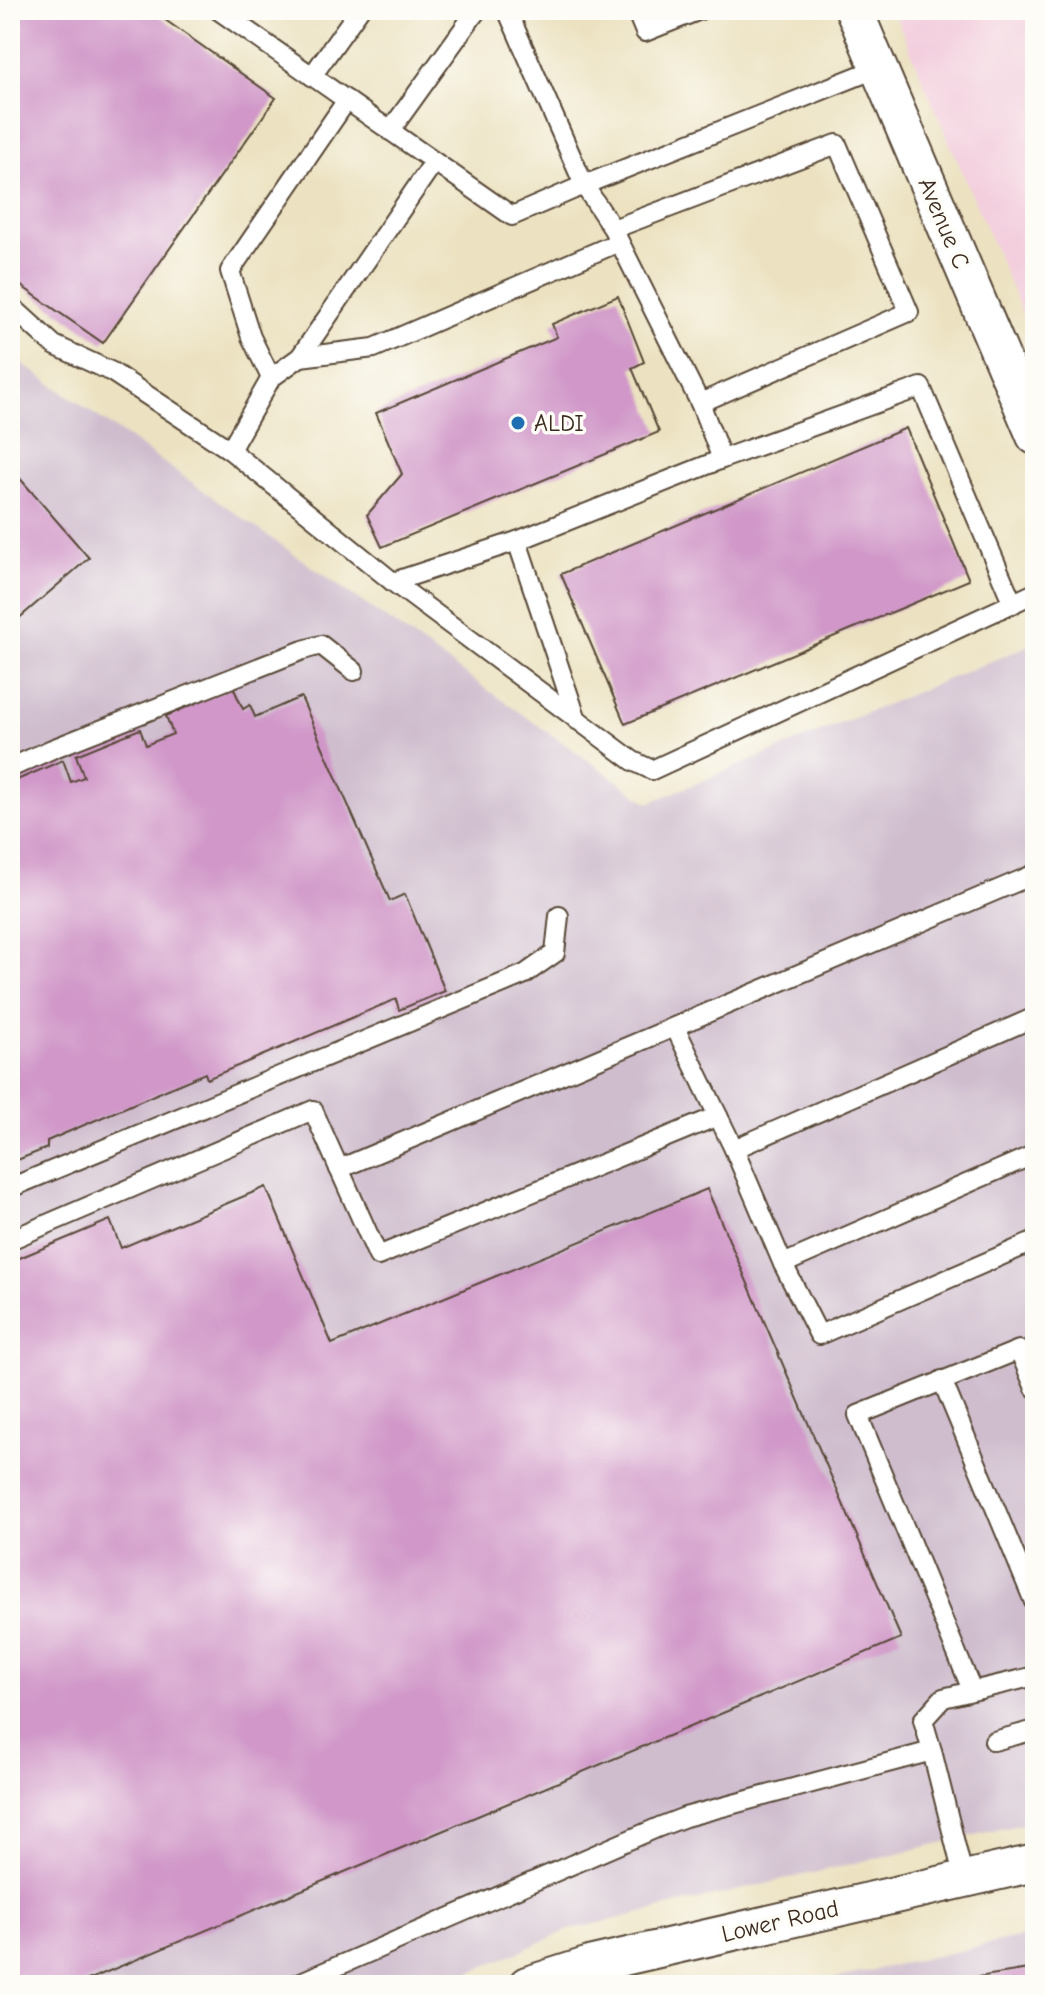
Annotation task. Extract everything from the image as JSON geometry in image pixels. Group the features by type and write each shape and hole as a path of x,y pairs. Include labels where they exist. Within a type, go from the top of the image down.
{"street":[{"name":"Avenue C","path":"854,10 1035,436"},
{"name":"Lower Road","path":"528,1985 593,1964 1035,1863"}],"lane":[{"path":"312,76 359,10"},
{"path":"390,131 477,10"},
{"path":"507,10 584,185 616,236 700,403 722,459"},
{"path":"636,10 645,32 700,10"},
{"path":"230,13 312,76 512,216 878,68"},
{"path":"271,378 251,337 230,271 347,100"},
{"path":"300,357 374,348 616,236 837,144 909,312 700,403"},
{"path":"230,450 271,378 300,357 434,162"},
{"path":"10,305 54,345 112,372 230,450 393,582 633,761 652,770 1035,593"},
{"path":"393,582 517,541 722,459 921,387 1013,604"},
{"path":"517,541 577,720"},
{"path":"10,768 303,650 321,645 354,671"},
{"path":"339,1169 1035,874"},
{"path":"10,1188 525,974 555,953 559,916"},
{"path":"734,1149 1035,1017"},
{"path":"675,1027 734,1149 783,1264 819,1335 1035,1241"},
{"path":"10,1240 313,1110 378,1256 718,1116"},
{"path":"783,1264 1035,1154"},
{"path":"972,1690 858,1415 1019,1350 1035,1388"},
{"path":"942,1380 1035,1604"},
{"path":"964,1879 923,1720 943,1698 1035,1676"},
{"path":"994,1741 1035,1730"},
{"path":"294,1985 685,1817 932,1751"}],"shaded area":[{"path":"893,10 1035,10 1035,343"},
{"path":"10,355 649,803 1035,643 1035,1821 569,1930 441,1985 10,1985"},
{"path":"1035,1934 1035,1985 806,1985"}],"building":[{"path":"10,10 151,10 276,98 103,343 10,278"},
{"name":"ALDI","path":"618,296 644,362 632,368 659,432 382,547 367,515 402,474 376,413 557,337 552,324"},
{"path":"906,428 969,580 625,724 561,574"},
{"path":"10,467 89,558 10,626"},
{"path":"233,687 243,709 250,705 255,717 301,697 390,901 405,894 445,991 399,1010 396,999 207,1079 205,1073 47,1141 47,1148 10,1163 10,783 63,760 71,782 84,777 76,755 140,729 146,745 173,734 166,716"},
{"path":"266,1187 332,1344 707,1189 901,1638 76,1985 10,1985 10,1262 110,1220 121,1248"},
{"path":"1035,1968 1035,1985 939,1985 939,1983"}],"place":[{"name":"ALDI","path":"518,423"}]}
